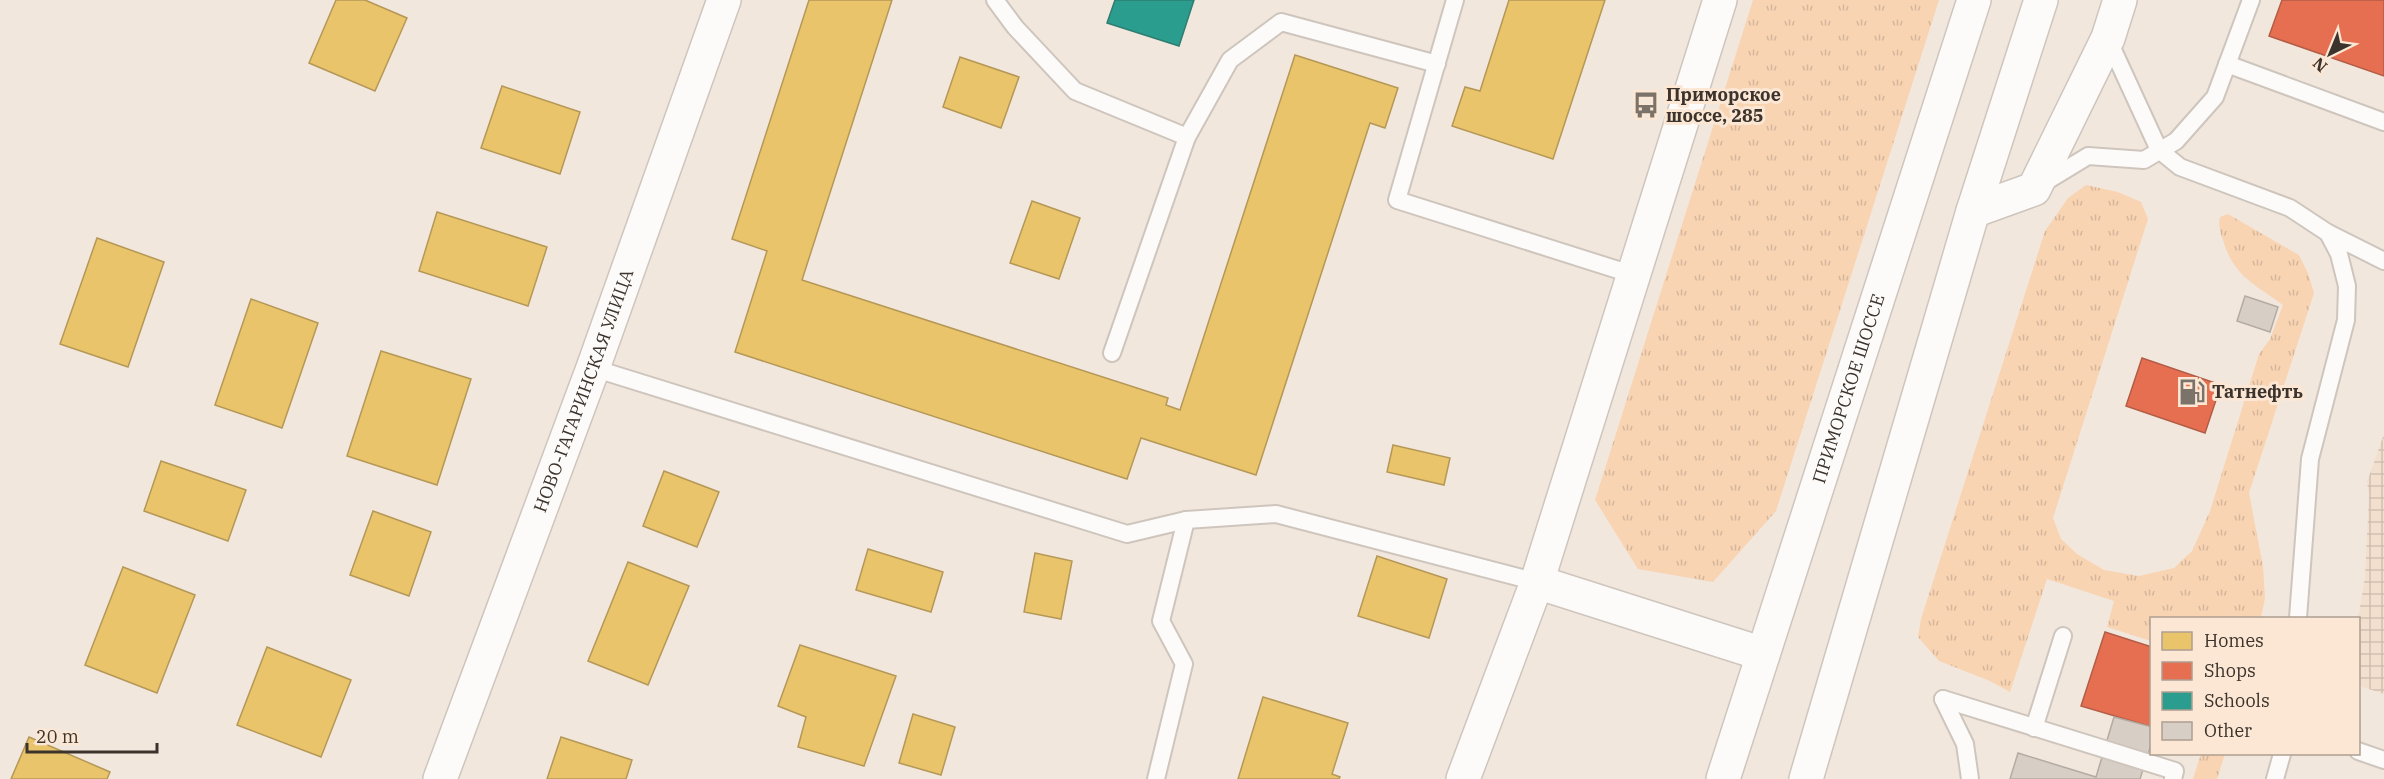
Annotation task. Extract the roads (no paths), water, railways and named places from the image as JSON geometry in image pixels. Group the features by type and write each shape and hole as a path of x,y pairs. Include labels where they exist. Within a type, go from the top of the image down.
{"main road":[{"name":"НОВО-ГАГАРИНСКАЯ УЛИЦА","path":"440,779 592,368 724,0"},
{"path":"1463,779 1537,582 1720,0"},
{"name":"ПРИМОРСКОЕ ШОССЕ","path":"1723,779 1974,0"},
{"path":"1806,779 1973,211 2041,0"},
{"path":"1973,211 2034,189 2108,38 2120,0"},
{"path":"1537,582 1763,654"}],"lane":[{"path":"995,0 1015,27 1075,91 1187,137"},
{"path":"1455,0 1397,200 1634,275"},
{"path":"2034,189 2088,156 2144,159 2176,141 2215,97 2250,0"},
{"path":"1112,353 1187,137 1230,60 1281,22 1437,64"},
{"path":"2108,38 2159,150 2180,167 2290,208 2328,233 2384,261"},
{"path":"2227,64 2384,122"},
{"path":"2298,617 2310,459 2346,320 2348,286 2339,254 2328,233"},
{"path":"592,368 1127,534 1186,520 1276,514 1537,582"},
{"path":"1156,779 1184,664 1161,621 1186,520"},
{"path":"2034,728 2063,636"},
{"path":"1970,779 1965,744 1943,699 2175,771 2173,779"},
{"path":"2360,752 2384,760"},
{"path":"2276,779 2282,755"}],"place":[{"name":"Приморское шоссе, 285","path":"1646,105"},
{"name":"Татнефть","path":"2192,392"}]}
